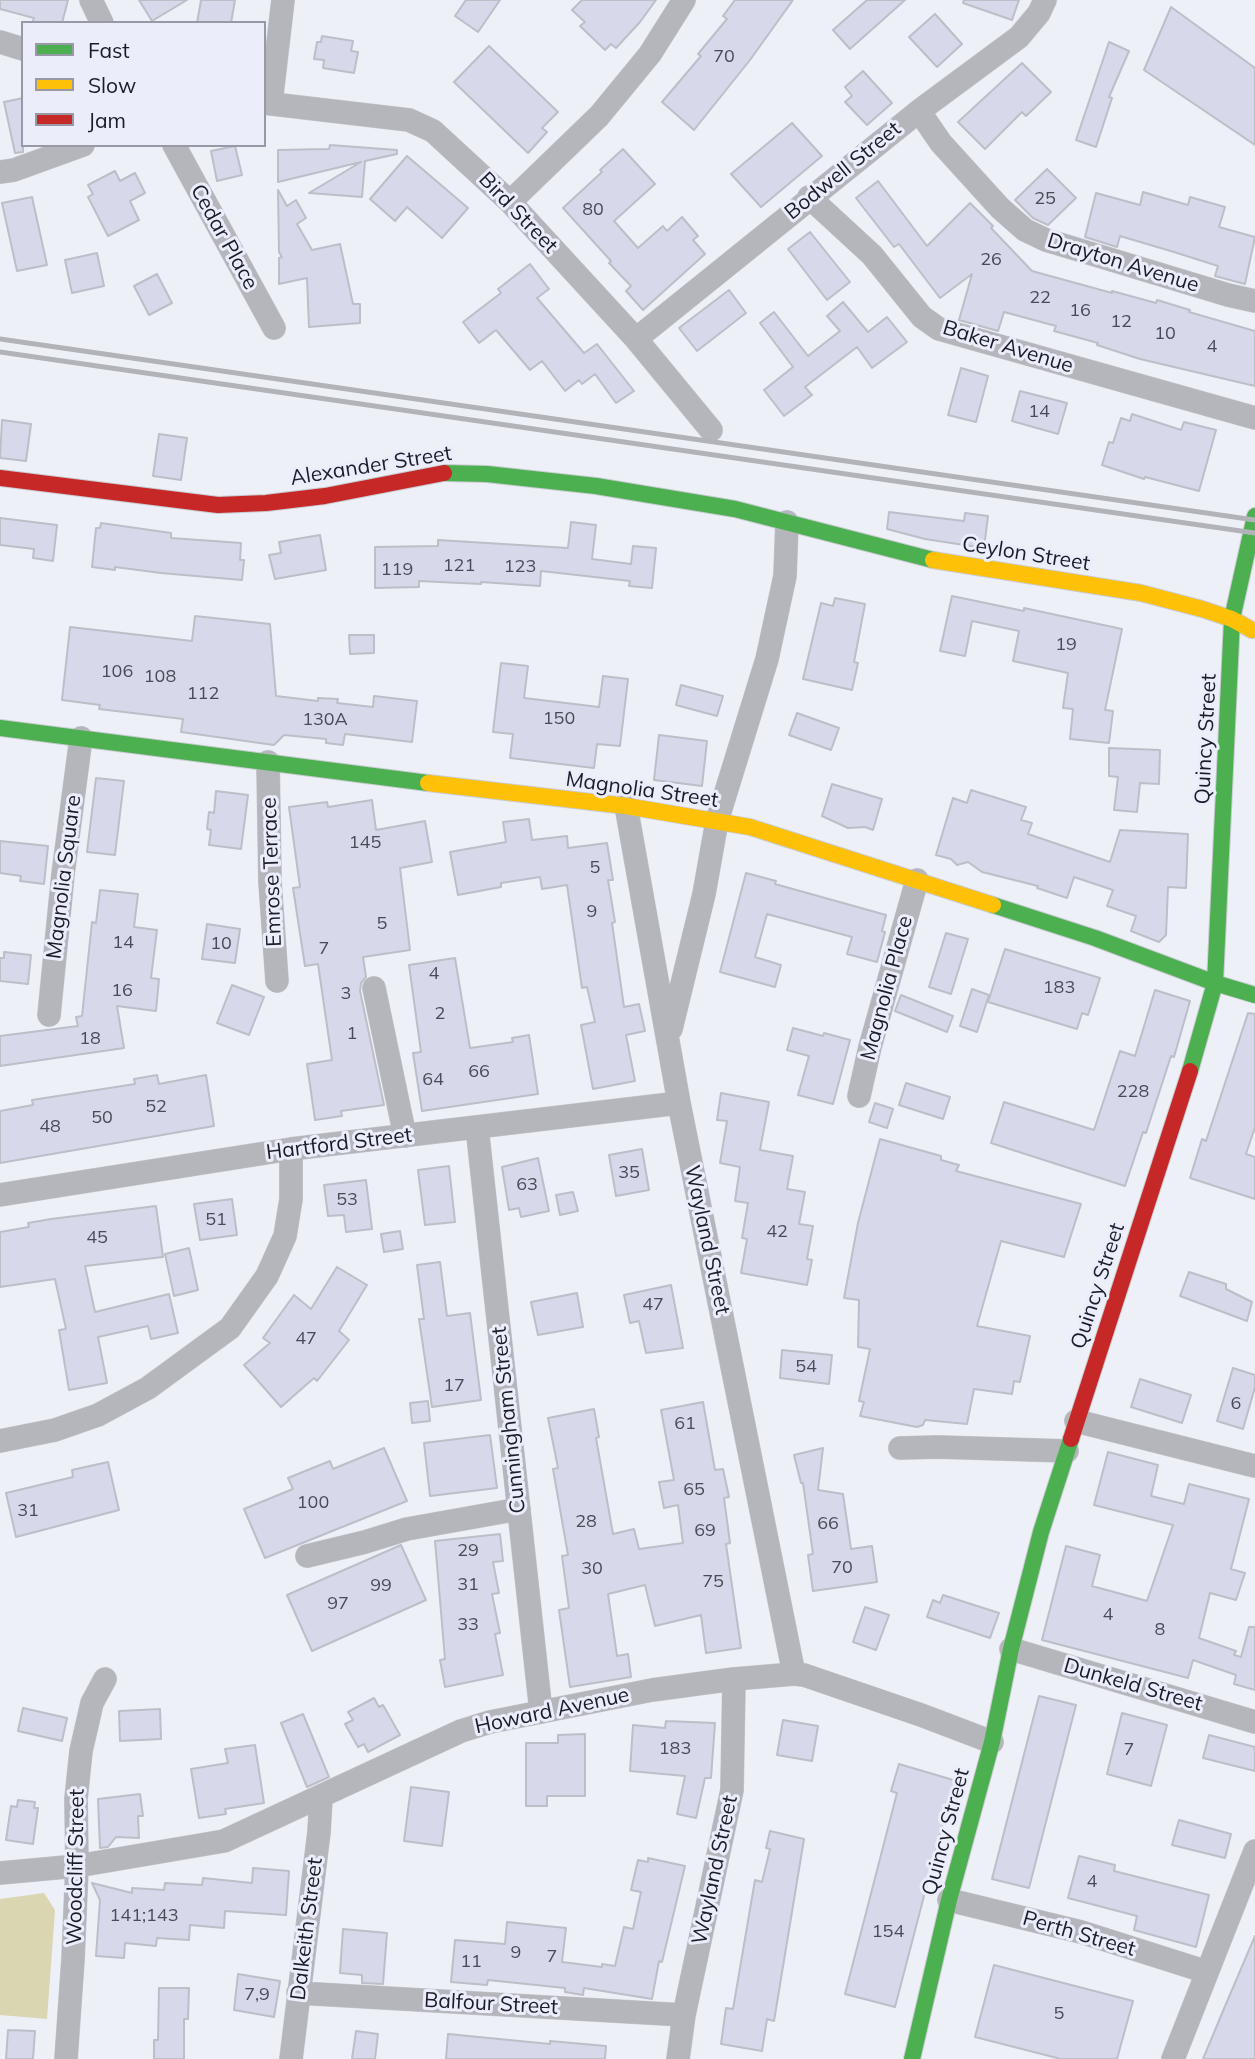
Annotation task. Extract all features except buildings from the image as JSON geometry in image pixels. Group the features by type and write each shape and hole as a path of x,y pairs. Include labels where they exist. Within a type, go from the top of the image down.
{"street":[{"path":"92,0 101,21"},
{"path":"267,103 283,0"},
{"path":"510,202 599,116 650,54 684,0"},
{"name":"Bodwell Street","path":"636,339 809,197 1019,37 1039,13 1045,0"},
{"path":"0,43 21,48"},
{"name":"Bird Street","path":"267,103 409,120 433,131 510,202 636,339 711,430"},
{"name":"Drayton Avenue","path":"919,111 942,144 1000,208 1025,230 1046,240 1255,301"},
{"path":"0,172 14,170 77,147"},
{"name":"Cedar Place","path":"175,147 274,328"},
{"name":"Baker Avenue","path":"809,197 872,255 922,317 939,328 1255,418"},
{"name":"Alexander Street","path":"0,478 218,505 325,496 447,472 487,474 597,486 735,509 787,522"},
{"name":"Quincy Street","path":"912,2059 949,1900 992,1742 1011,1649 1041,1532 1178,1114 1215,984 1232,619 1255,516"},
{"path":"668,1039 704,894 717,821 767,659 785,576 787,522"},
{"name":"Ceylon Street","path":"787,522 920,558 1141,593 1232,619 1255,632"},
{"name":"Magnolia Street","path":"0,728 381,778 626,806 750,827 1095,938 1215,984 1255,996"},
{"name":"Magnolia Square","path":"49,1015 63,874 81,738"},
{"name":"Emrose Terrace","path":"268,762 270,882 277,981"},
{"name":"Wayland Street","path":"626,806 679,1104 794,1674"},
{"name":"Magnolia Place","path":"859,1096 917,880"},
{"path":"374,988 405,1136"},
{"name":"Hartford Street","path":"0,1195 290,1149 679,1104"},
{"name":"Cunningham Street","path":"477,1127 541,1712"},
{"path":"0,1441 55,1430 98,1415 148,1388 230,1328 267,1276 285,1236 290,1199 290,1149"},
{"path":"1076,1421 1255,1466"},
{"path":"900,1448 1067,1451"},
{"path":"307,1556 365,1542 407,1528 519,1508"},
{"name":"Dunkeld Street","path":"1011,1649 1255,1722"},
{"name":"Howard Avenue","path":"0,1873 77,1866 224,1841 461,1731 490,1722 652,1690 734,1679 794,1674 843,1687 992,1742"},
{"name":"Woodcliff Street","path":"66,2059 74,1959 76,1799 81,1751 92,1703 105,1679"},
{"name":"Wayland Street","path":"678,2059 684,2015 732,1790 734,1679"},
{"name":"Dalkeith Street","path":"291,2059 321,1798"},
{"path":"1172,2059 1255,1851"},
{"name":"Perth Street","path":"949,1900 1081,1932 1207,1972"},
{"name":"Balfour Street","path":"298,1993 684,2015"}],"shaded area":[{"path":"44,1893 55,1910 47,2019 0,2015 0,1899"}],"railway":[{"path":"0,339 1255,520"},
{"path":"0,352 1255,533"}],"traffic: fast":[{"path":"444,473 487,474 596,486 735,509 933,560"},
{"path":"1190,1071 1215,983 1232,619 1255,516"},
{"path":"0,728 428,783"},
{"path":"993,905 1255,995"},
{"path":"912,2059 949,1900 992,1742 1011,1649 1041,1532 1071,1439"}],"traffic: slow":[{"path":"933,560 1141,593 1202,609 1232,619 1252,630"},
{"path":"428,783 626,806 750,827 993,905"}],"traffic: jam":[{"path":"0,478 218,505 325,496 444,473"},
{"path":"1071,1439 1190,1071"}]}
